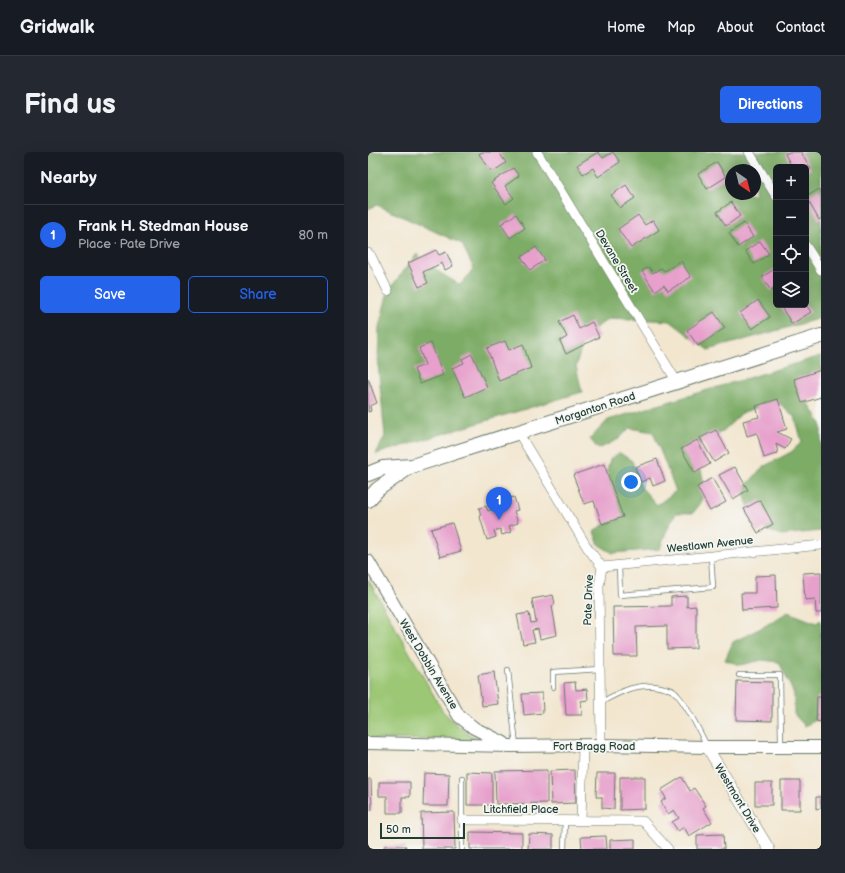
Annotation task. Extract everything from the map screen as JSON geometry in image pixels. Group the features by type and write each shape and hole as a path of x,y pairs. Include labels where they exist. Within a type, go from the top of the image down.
{"main road":[{"name":"Morganton Road","path":"368,474 383,468 412,466 821,336"},
{"path":"368,500 378,489 412,466"},
{"name":"West Dobbin Avenue","path":"368,561 459,716 474,728 513,746"},
{"name":"Fort Bragg Road","path":"368,743 513,746 601,745 821,747"}],"street":[{"name":"Devane Street","path":"537,152 677,382"},
{"path":"749,152 773,191"},
{"path":"809,251 821,270"},
{"path":"368,253 371,256 388,291"},
{"name":"Pate Drive","path":"518,432 587,547 602,567 599,586 601,745"},
{"name":"Westlawn Avenue","path":"602,567 821,545"},
{"path":"581,821 583,745"},
{"name":"Westmont Drive","path":"707,747 769,849"},
{"name":"Litchfield Place","path":"462,820 643,821 668,849"}],"lane":[{"path":"619,565 620,595 713,588 711,556"},
{"path":"553,687 553,672 600,669"},
{"path":"508,670 513,746"},
{"path":"739,675 780,675 781,747"},
{"path":"600,703 624,691 644,684 658,686 673,691 690,715 707,747"},
{"path":"462,778 462,849"},
{"path":"564,849 565,821"}],"green space":[{"path":"368,152 821,152 821,318 708,350 670,321 610,318 585,335 576,366 582,392 376,454 385,436 378,364 379,327 388,291 417,254 439,272 460,285 474,269 462,244 377,205 368,209"},
{"path":"821,356 821,371 800,382 809,404 821,424 821,531 781,535 766,530 748,506 743,489 763,467 791,452 802,442 795,417 776,400 742,413 723,431 701,439 698,457 704,483 701,503 693,513 676,513 666,532 660,549 613,553 599,545 594,532 603,525 618,520 619,503 606,475 610,459 620,453 632,461 641,487 657,505 676,491 653,432 630,428 619,439 598,449 590,439 608,420"},
{"path":"368,579 442,710 465,731 481,740 368,739"},
{"path":"788,612 816,623 821,620 821,692 819,698 818,719 805,726 794,714 794,694 779,662 762,660 740,665 725,660 733,642"}],"building":[{"path":"482,152 499,152 506,163 492,172 479,154"},
{"path":"598,152 603,158 613,152 620,162 598,177 593,168 583,174 577,165"},
{"path":"789,152 801,152 808,164 790,164 785,154"},
{"path":"717,162 725,178 707,189 698,174"},
{"path":"513,168 519,176 505,186 514,198 506,204 491,183"},
{"path":"626,185 635,198 620,208 611,195"},
{"path":"819,189 821,193 821,219 819,220 809,202 809,195"},
{"path":"731,202 740,216 726,226 717,212"},
{"path":"516,214 525,228 510,238 501,224"},
{"path":"638,215 645,225 653,220 659,230 631,248 618,229"},
{"path":"744,223 753,237 738,247 729,233"},
{"path":"760,241 769,254 754,264 745,251"},
{"path":"536,247 545,260 530,270 521,257"},
{"path":"436,250 439,255 446,252 453,266 445,270 442,263 423,272 428,283 419,287 408,263"},
{"path":"681,261 691,277 668,291 664,285 655,291 642,271 649,267 653,273 661,268 665,271"},
{"path":"773,270 773,289 771,291 762,277"},
{"path":"758,300 770,317 752,329 740,313"},
{"path":"782,308 808,308 811,312 792,324"},
{"path":"714,312 725,328 698,346 687,330"},
{"path":"573,315 579,329 592,322 599,337 566,354 560,341 567,337 559,322"},
{"path":"505,341 509,350 523,344 531,368 499,381 487,348"},
{"path":"431,343 443,375 420,384 414,369 425,365 419,348"},
{"path":"472,354 487,387 465,397 452,368 464,363 462,359"},
{"path":"821,370 821,397 802,403 794,379"},
{"path":"368,378 377,403 370,406 371,411 368,412"},
{"path":"778,399 787,429 777,432 791,439 785,449 776,444 778,453 764,458 757,433 747,436 743,421 759,417 756,406"},
{"path":"716,430 729,453 714,462 700,438"},
{"path":"697,440 710,464 695,473 681,449"},
{"path":"657,459 665,481 653,486 650,478 641,482 635,467"},
{"path":"604,464 623,517 602,524 594,501 584,504 573,475"},
{"path":"735,467 748,490 733,499 719,475"},
{"path":"712,478 726,502 710,511 697,487"},
{"path":"514,497 518,510 514,511 518,523 509,526 511,532 502,535 500,529 494,531 496,537 487,540 480,517 479,508 486,506 488,511 509,504 507,499"},
{"path":"760,500 773,524 758,533 744,509"},
{"path":"452,523 461,551 440,557 431,529"},
{"path":"821,572 821,613 816,613 815,599 805,600 803,573"},
{"path":"776,575 777,608 742,610 741,593 755,593 755,576"},
{"path":"553,595 555,604 552,606 557,635 540,639 538,629 532,630 535,642 523,644 517,615 529,613 531,623 536,622 532,599"},
{"path":"687,596 687,607 696,606 696,648 667,649 667,626 636,627 637,656 614,656 613,607 671,606 671,597"},
{"path":"494,672 498,704 482,706 478,675"},
{"path":"737,681 772,682 772,721 736,720"},
{"path":"575,682 576,690 587,689 588,700 581,701 582,715 566,715 564,683"},
{"path":"542,693 543,713 524,715 522,694"},
{"path":"817,697 821,697 821,722 816,721"},
{"path":"547,770 547,803 496,804 495,771"},
{"path":"575,770 576,803 551,804 550,771"},
{"path":"467,772 492,773 492,805 467,805"},
{"path":"424,773 449,774 448,806 423,806"},
{"path":"597,773 615,773 614,809 602,808 602,797 596,797"},
{"path":"620,777 645,777 645,809 620,810"},
{"path":"682,777 690,791 694,788 706,806 703,808 712,822 689,836 684,827 678,831 672,822 679,818 674,810 668,814 661,802 666,798 661,790"},
{"path":"368,779 371,779 372,810 368,811"},
{"path":"781,781 800,781 800,810 781,810"},
{"path":"379,782 410,782 410,797 402,797 402,813 387,813 387,796 379,796"},
{"path":"755,783 772,783 772,805 755,805"},
{"path":"816,797 821,797 821,808 816,809"},
{"path":"454,812 455,849 422,849 421,813"},
{"path":"470,832 522,833 522,849 470,849"},
{"path":"529,834 553,835 553,849 528,849"},
{"path":"723,834 724,849 697,849 697,835"},
{"path":"606,836 607,849 582,849 581,837"},
{"path":"635,839 635,849 610,849 610,840"},
{"path":"384,846 406,846 405,849 384,849"}],"place":[{"name":"Frank H. Stedman House","path":"499,520"}]}
